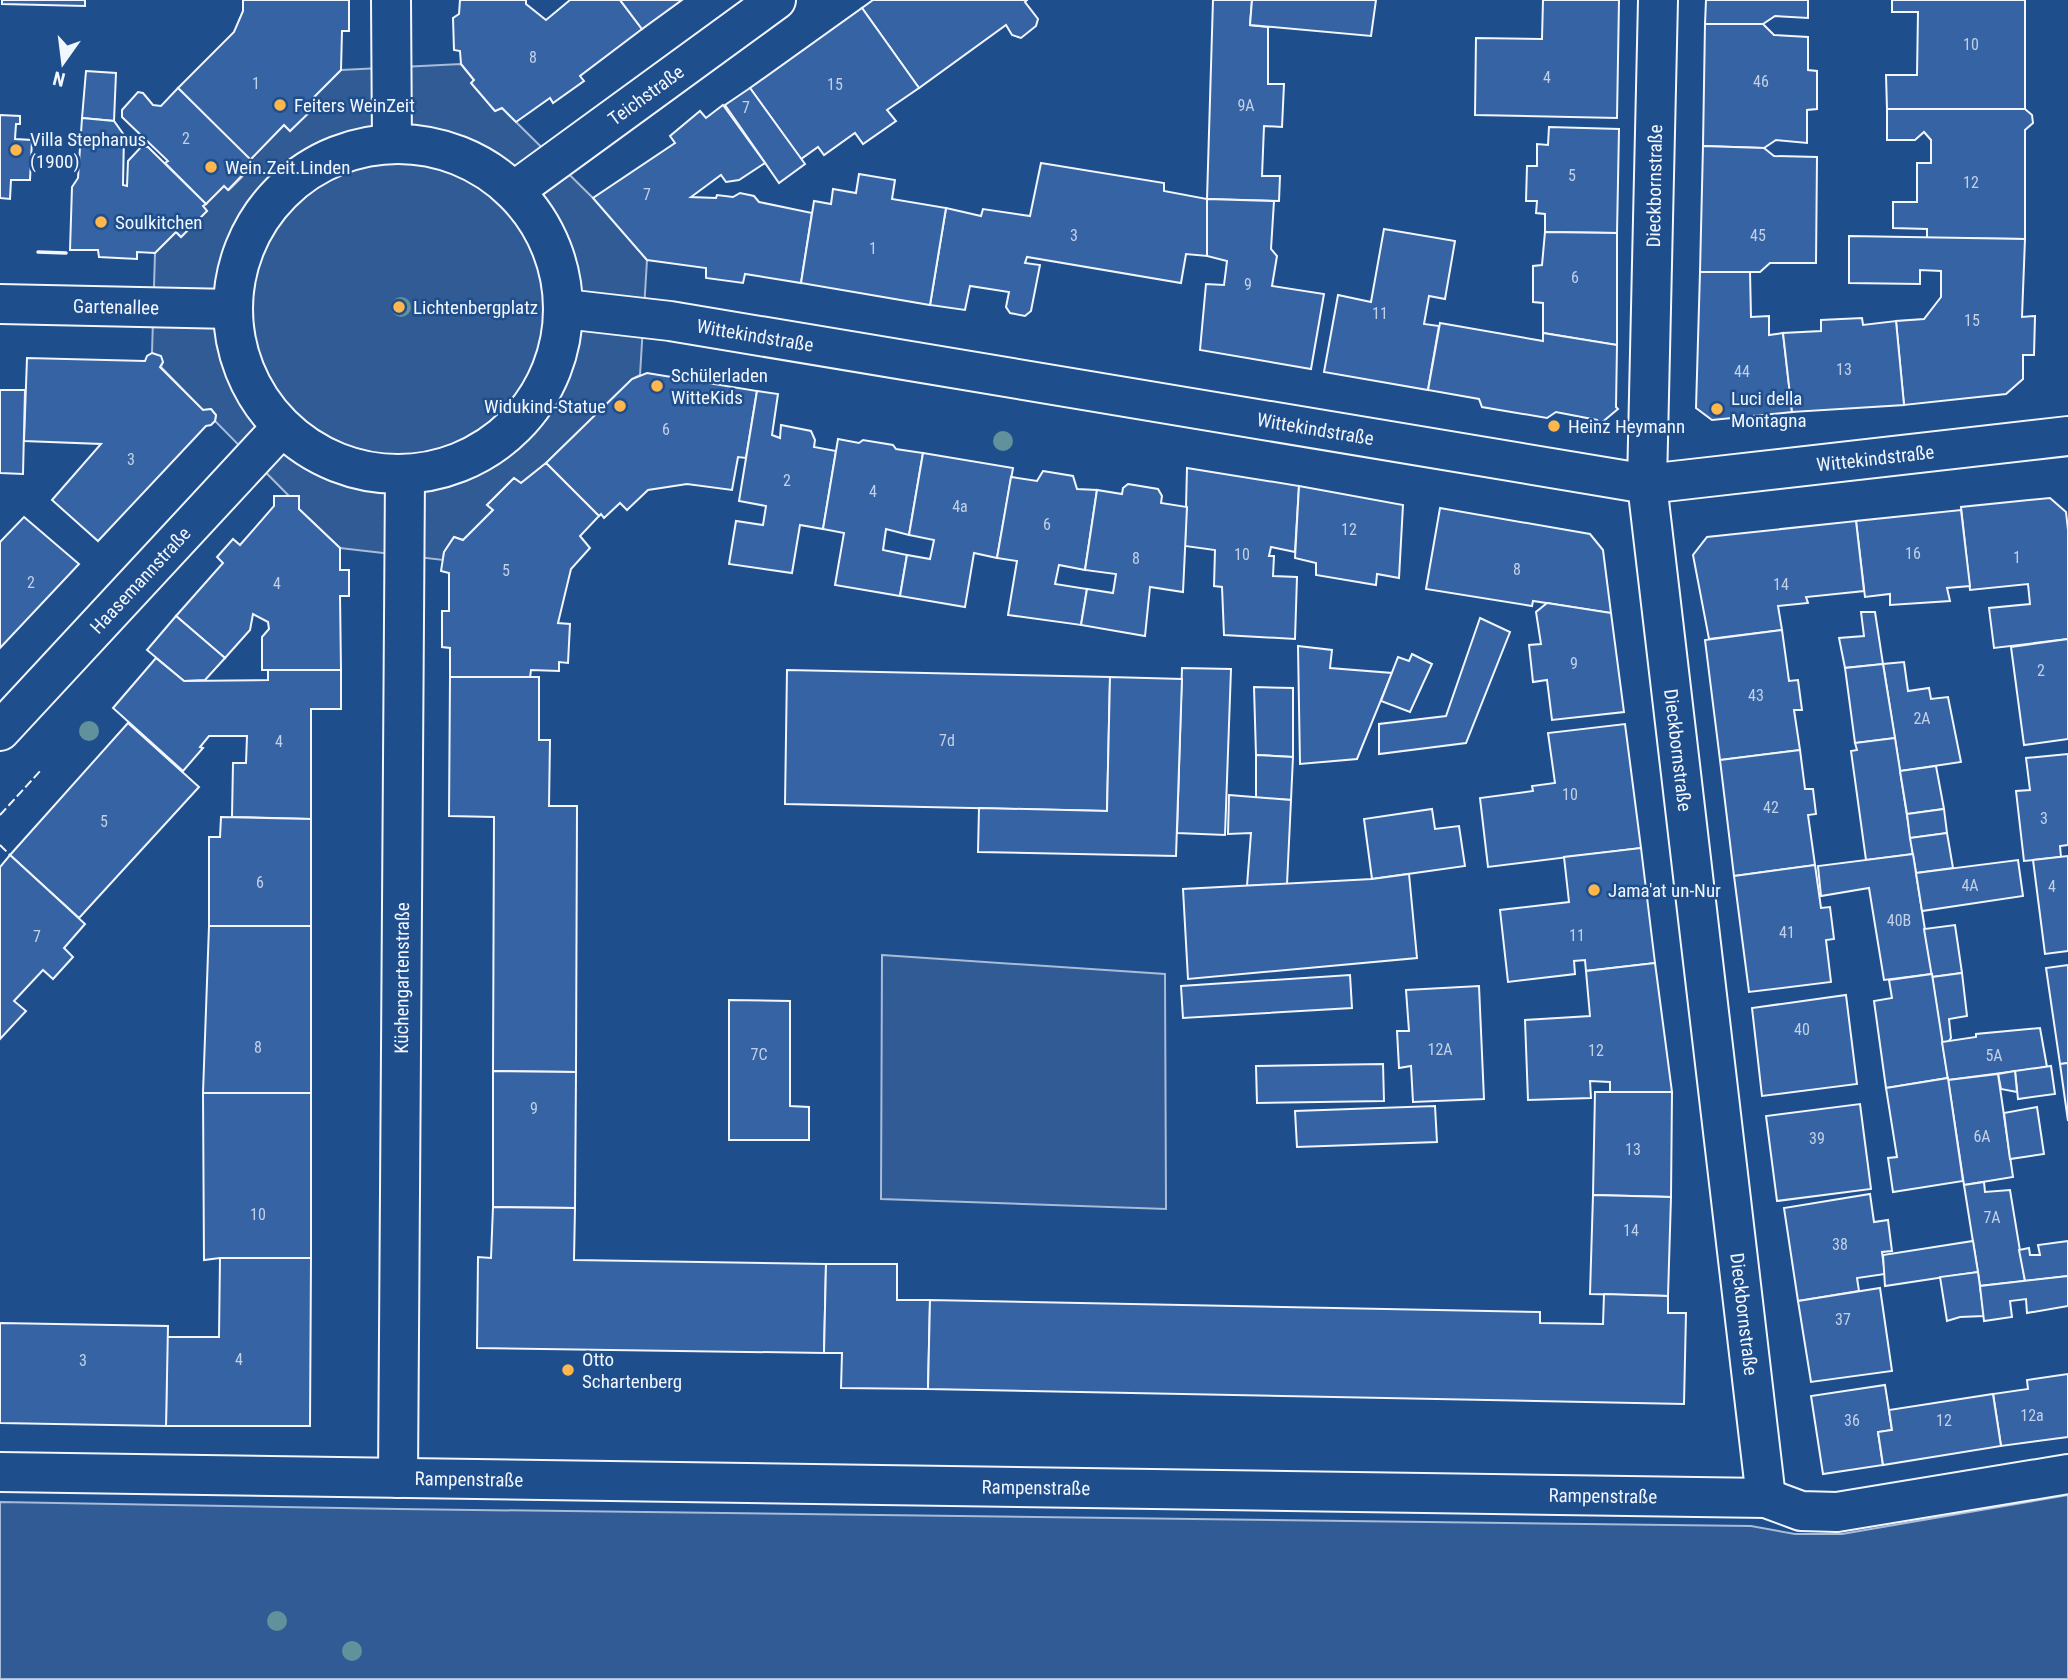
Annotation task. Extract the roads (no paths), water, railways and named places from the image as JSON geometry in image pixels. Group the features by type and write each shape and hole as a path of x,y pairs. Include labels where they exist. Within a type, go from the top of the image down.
{"street":[{"path":"391,0 392,144"},
{"name":"Teichstraße","path":"514,191 776,0"},
{"name":"Dieckbornstraße","path":"1658,0 1647,484 1766,1498"},
{"path":"392,144 437,148 479,164 514,191 542,226 559,266 565,309 557,360 535,405 499,442 455,466 405,476 360,471 317,455 281,428 254,393 237,352 232,309 237,267 253,228 278,194 312,168 350,150 392,144"},
{"name":"Gartenallee","path":"0,304 232,309"},
{"name":"Wittekindstraße","path":"565,309 670,321 1647,484 2068,436"},
{"name":"Haasemannstraße","path":"0,731 281,428"},
{"name":"Küchengartenstraße","path":"398,1478 405,476"},
{"name":"Rampenstraße","path":"0,1472 1766,1498 1801,1511 1837,1513 2068,1474"}],"place":[{"name":"Feiters WeinZeit","path":"280,105"},
{"name":"Villa Stephanus (1900)","path":"16,150"},
{"name":"Wein.Zeit.Linden","path":"211,167"},
{"name":"Soulkitchen","path":"101,222"},
{"name":"Lichtenbergplatz","path":"399,307"},
{"name":"Schülerladen WitteKids","path":"657,386"},
{"name":"Widukind-Statue","path":"620,406"},
{"name":"Luci della Montagna","path":"1717,409"},
{"name":"Heinz Heymann","path":"1554,426"},
{"name":"Jama'at un-Nur","path":"1594,890"},
{"name":"Otto Schartenberg","path":"568,1370"}]}
